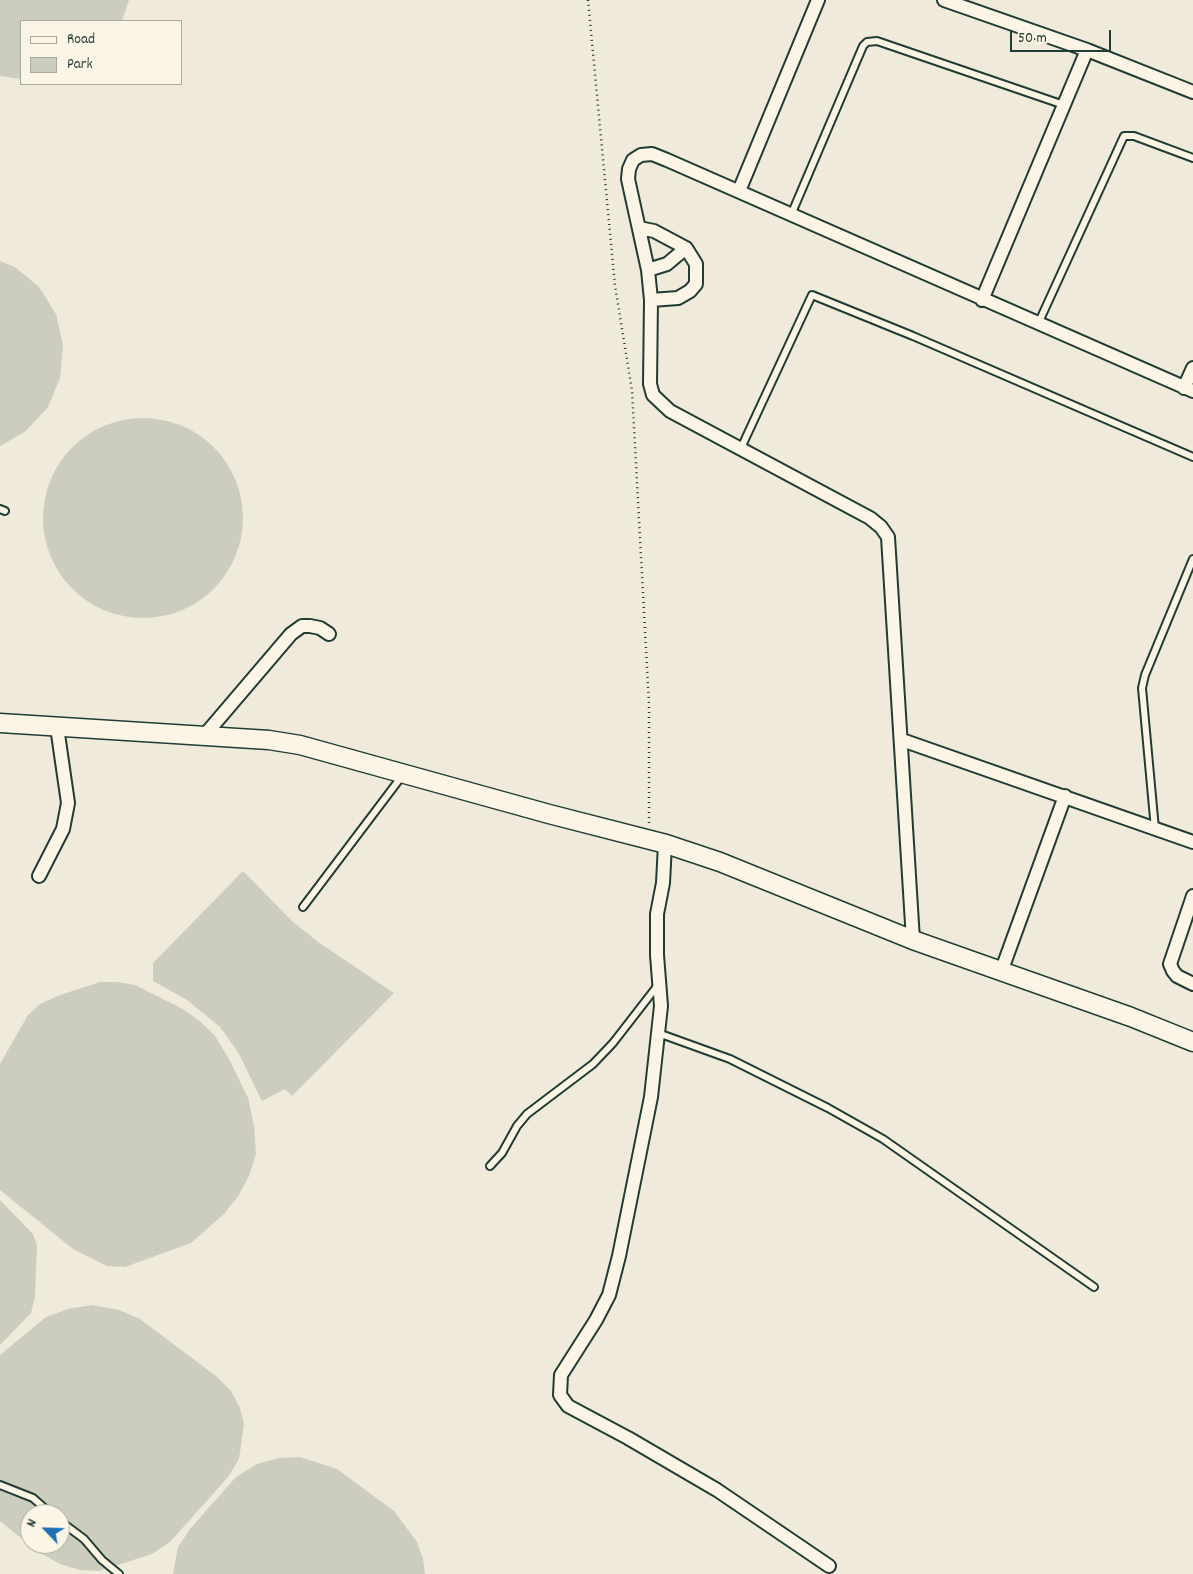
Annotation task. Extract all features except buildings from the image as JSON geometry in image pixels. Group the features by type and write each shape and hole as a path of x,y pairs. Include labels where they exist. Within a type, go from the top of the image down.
{"street":[{"path":"739,192 818,0"},
{"path":"944,0 1087,50 1193,92"},
{"path":"982,300 1087,50"},
{"path":"913,940 888,537 881,527 870,518 670,411 653,395 650,384 651,300 648,270 628,179 629,169 633,160 641,155 652,154 667,160 982,300 1189,389 1193,368"},
{"path":"639,228 654,231 686,248 696,264 696,284 684,296 651,300"},
{"path":"648,270 667,264 686,248"},
{"path":"204,736 291,634 302,626 320,628 329,634"},
{"path":"0,723 270,740 300,745 405,773 549,814 657,842 720,862 913,940 1131,1017 1193,1042"},
{"path":"39,876 63,829 68,803 57,727"},
{"path":"902,740 1193,842"},
{"path":"1001,972 1065,796"},
{"path":"657,842 663,883 657,914 658,984 661,1006 651,1097 619,1256 609,1295 596,1320 561,1375 560,1395 568,1406 628,1438 717,1490 829,1566"},
{"path":"1193,896 1170,964 1172,971 1193,984"}],"lane":[{"path":"791,215 863,46 867,42 877,41 1064,105"},
{"path":"1038,324 1124,136 1134,136 1193,158"},
{"path":"741,448 812,295 913,336 1193,457"},
{"path":"1155,829 1142,688 1144,675 1193,559"},
{"path":"303,907 405,773"},
{"path":"490,1166 502,1153 517,1126 527,1114 593,1064 613,1043 658,984"},
{"path":"658,1033 730,1059 828,1108 883,1139 1094,1287"},
{"path":"0,1485 32,1498 39,1504"},
{"path":"70,1528 84,1539 102,1560 119,1574"}],"path":[{"path":"588,0 615,286 632,390 657,842"}],"green space":[{"path":"0,0 129,0 122,20 20,20 20,79 0,76"},
{"path":"0,261 15,267 39,287 56,314 63,345 60,378 48,407 26,431 0,446"},
{"path":"143,418 162,420 190,430 206,441 220,455 235,480 241,499 243,518 241,537 231,565 220,581 206,595 181,610 162,616 143,618 124,616 96,606 80,595 66,581 51,556 45,537 43,518 45,499 55,471 66,455 80,441 105,426 124,420"},
{"path":"243,871 292,921 318,942 394,993 292,1096 285,1089 262,1101 238,1052 220,1027 187,1000 153,981 153,963"},
{"path":"100,982 135,985 183,1009 201,1022 215,1036 229,1059 248,1098 254,1126 256,1154 249,1176 239,1195 224,1214 191,1243 125,1267 107,1266 73,1249 0,1190 0,1064 28,1015 40,1004 60,995"},
{"path":"0,1200 33,1234 37,1245 35,1297 31,1313 0,1345"},
{"path":"92,1305 119,1310 140,1319 216,1376 231,1391 240,1408 244,1424 239,1459 228,1477 170,1542 152,1554 99,1571 80,1570 60,1564 42,1554 70,1554 70,1504 20,1504 20,1537 0,1521 0,1355 46,1317 68,1309"},
{"path":"300,1457 337,1469 394,1511 417,1542 423,1559 425,1574 173,1574 178,1547 190,1529 236,1477 257,1464 279,1458"}]}
